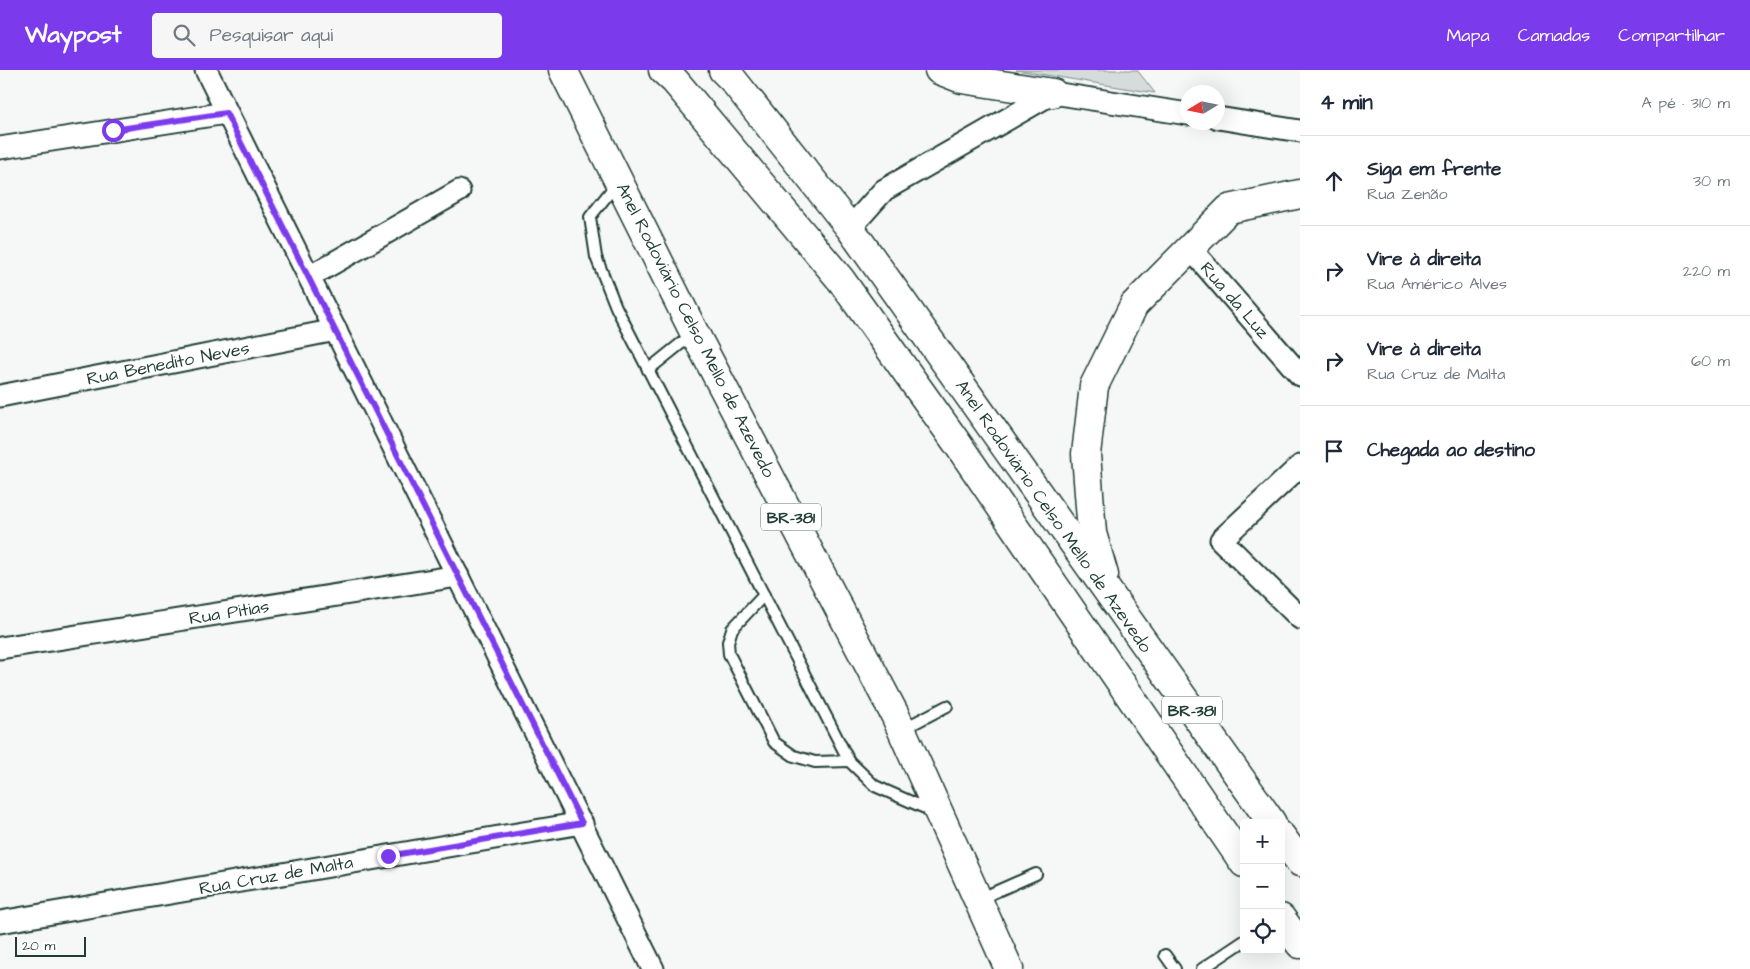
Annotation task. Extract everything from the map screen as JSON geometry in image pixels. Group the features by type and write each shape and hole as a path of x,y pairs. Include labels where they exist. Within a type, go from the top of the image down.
{"highway":[{"name":"Anel Rodoviário Celso Mello de Azevedo","path":"563,70 620,180 694,332 902,730 1010,969"},
{"path":"663,70 675,81 841,280 957,443 1240,857"},
{"name":"Anel Rodoviário Celso Mello de Azevedo","path":"723,70 850,228 1269,819"},
{"path":"939,70 962,79 1053,93"},
{"path":"1111,598 1092,533 1086,454 1094,386 1134,305 1229,209 1300,194"},
{"path":"1285,841 1300,862"},
{"path":"1285,923 1300,944"}],"street":[{"path":"206,70 654,969"},
{"path":"850,228 884,190 1053,93 1180,113"},
{"path":"0,148 226,113"},
{"path":"1225,119 1300,131"},
{"path":"309,277 459,191"},
{"name":"Rua da Luz","path":"1190,248 1300,375"},
{"name":"Rua Benedito Neves","path":"0,396 336,330"},
{"path":"1300,466 1221,540 1300,618"},
{"name":"Rua Pitias","path":"0,648 458,576"},
{"name":"Rua Cruz de Malta","path":"0,922 582,823"}],"lane":[{"path":"620,180 590,218 596,258 616,307 849,761 875,786 940,815"},
{"path":"648,370 694,332"},
{"path":"764,595 732,629 728,642 730,654 774,742 794,756 814,762 849,761"},
{"path":"902,730 947,706"},
{"path":"978,899 1036,874"},
{"path":"1202,969 1240,944"},
{"path":"1165,956 1175,969"}],"shaded area":[{"path":"1016,70 1137,70 1155,93"}],"route":[{"path":"113,130 226,113 582,823 388,856"}]}
